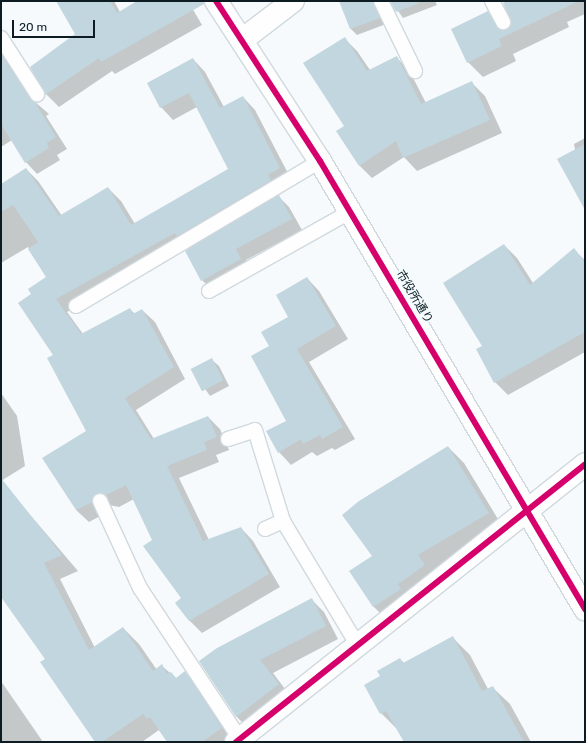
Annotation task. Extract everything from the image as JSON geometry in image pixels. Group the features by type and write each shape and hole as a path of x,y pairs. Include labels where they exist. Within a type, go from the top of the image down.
{"street":[{"name":"市役所通り","path":"216,1 320,161 528,510 585,609"},
{"path":"242,40 293,1"},
{"path":"238,740 585,464"}],"lane":[{"path":"381,1 415,71"},
{"path":"492,1 503,22"},
{"path":"1,38 37,94"},
{"path":"76,306 320,161"},
{"path":"209,291 350,212"},
{"path":"228,439 255,430 283,521 357,644"},
{"path":"100,501 140,588 238,740"},
{"path":"265,529 283,521"}],"building":[{"path":"56,1 110,1 117,13 137,1 204,1 204,4 101,62 99,58 45,95 30,67 75,34"},
{"path":"339,1 373,1 380,18 350,29"},
{"path":"390,1 419,1 419,3 396,12"},
{"path":"507,1 579,1 499,39 502,46 467,63 451,29 488,11 498,29 507,30 511,22 503,3"},
{"path":"345,37 367,71 397,56 421,104 472,81 490,120 403,158 396,141 359,166 336,131 344,126 303,63"},
{"path":"1,54 30,99 38,102 36,104 56,137 47,143 49,148 25,163 1,124"},
{"path":"193,58 220,108 243,96 280,168 268,175 271,180 177,236 175,233 56,299 81,334 130,308 133,314 142,309 174,367 125,398 151,439 208,416 217,437 204,442 207,450 167,466 203,541 241,527 269,574 189,621 175,603 181,598 143,546 152,540 126,485 106,495 96,493 92,502 76,510 42,458 86,431 47,358 53,355 18,303 31,294 28,289 46,277 28,249 38,242 13,205 1,212 1,184 26,168 59,216 108,187 131,225 228,169 189,93 160,108 147,83"},
{"path":"585,144 585,210 557,159"},
{"path":"279,195 292,219 236,249 241,259 201,281 185,251"},
{"path":"504,244 530,285 574,248 585,262 585,332 494,383 476,349 482,346 443,283"},
{"path":"307,277 336,326 297,349 343,427 322,439 320,435 303,444 301,439 278,453 266,431 286,421 251,356 269,346 261,332 288,317 276,295"},
{"path":"212,358 223,380 202,391 191,369"},
{"path":"448,446 489,513 418,555 425,565 398,584 401,589 373,607 349,571 372,556 342,515 359,501"},
{"path":"1,478 62,555 44,563 89,650 123,627 153,671 162,664 167,674 171,672 176,678 185,671 222,728 202,742 167,742 150,717 147,719 143,714 102,742 95,742 40,662 45,659 1,597"},
{"path":"312,598 326,626 260,660 279,684 236,717 199,661 217,648"},
{"path":"453,636 482,691 493,686 524,742 404,742 386,711 380,714 364,685 380,676 377,671 400,658 403,663"}],"cycle path":[{"path":"216,1 320,161 585,609"},
{"path":"236,742 585,464"}]}
